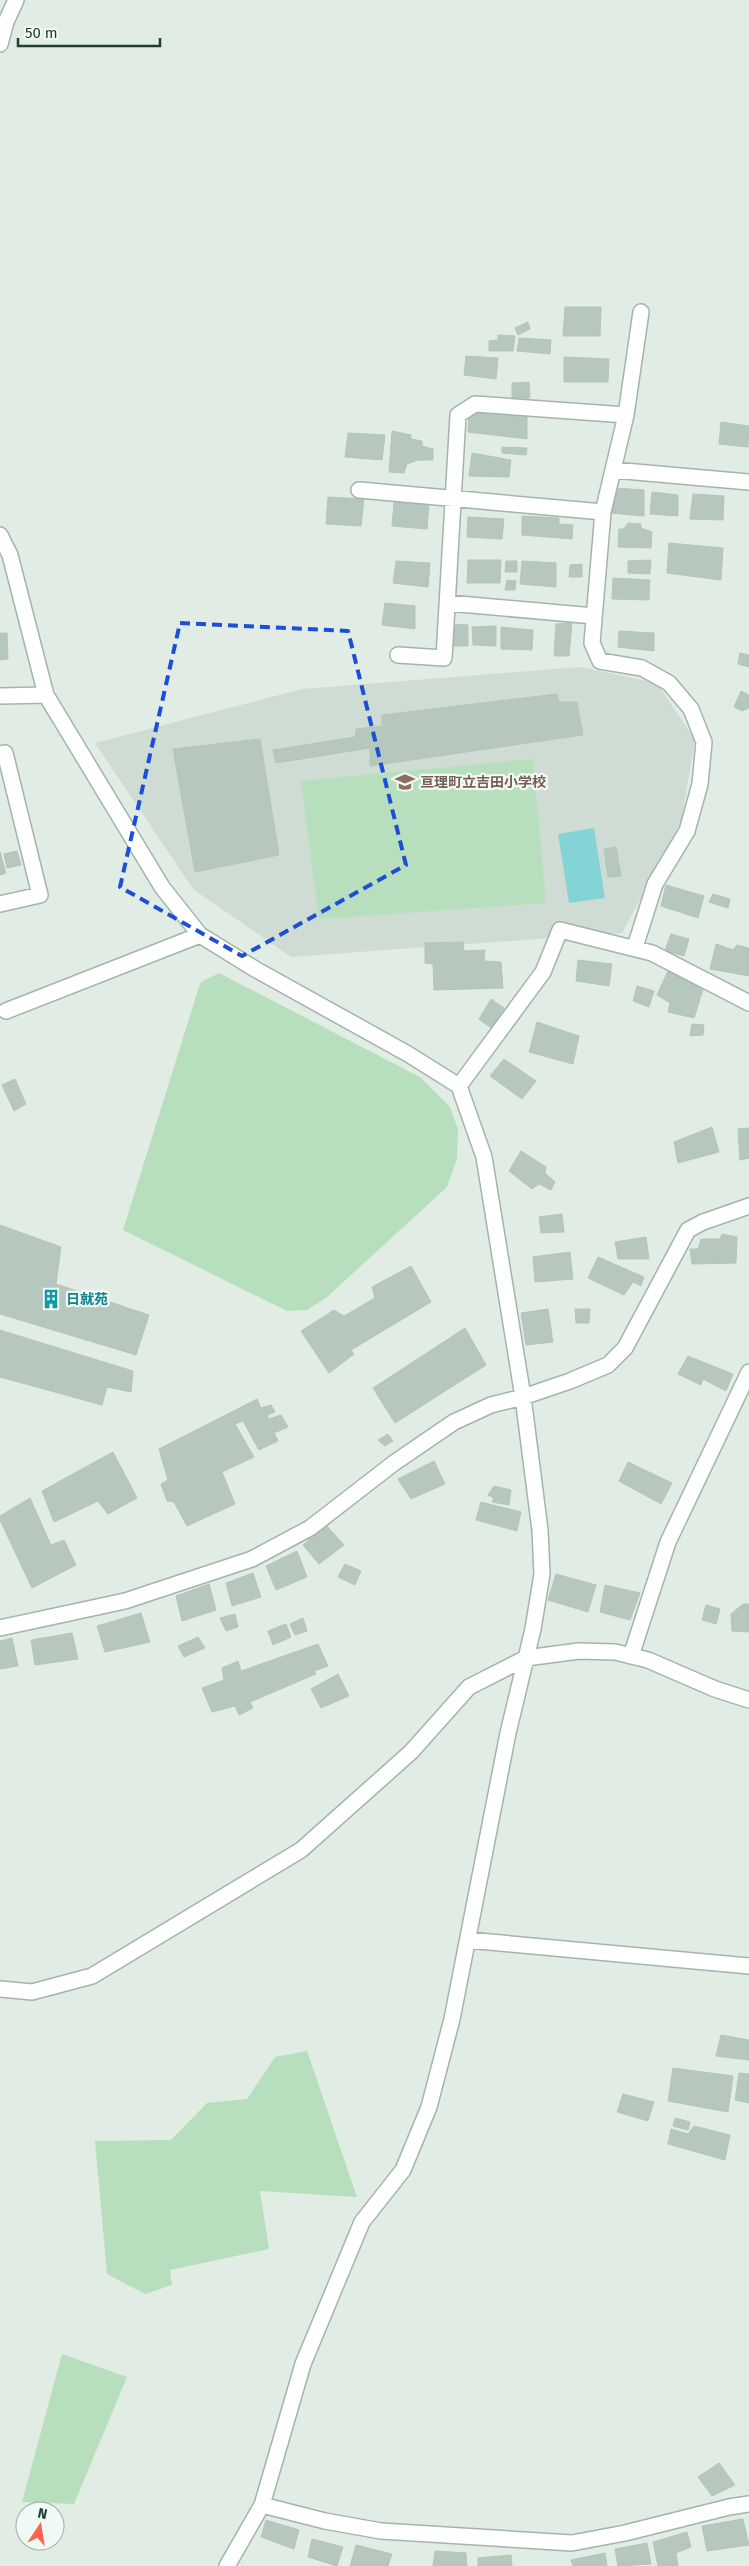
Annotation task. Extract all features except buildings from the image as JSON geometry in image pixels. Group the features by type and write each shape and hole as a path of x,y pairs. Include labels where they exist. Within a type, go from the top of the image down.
{"street":[{"path":"0,44 3,21 16,0"},
{"path":"635,947 655,884 687,831 700,784 704,742 691,709 668,683 642,668 600,660 592,643 603,512 626,415 642,312"},
{"path":"398,655 444,658 458,415 475,404 626,415"},
{"path":"613,470 749,482"},
{"path":"359,490 603,512"},
{"path":"0,534 10,555 46,695 162,887 200,935 255,969 408,1054 459,1086 484,1157 523,1397 528,1454 540,1530 542,1574 526,1658 508,1733 452,2018 429,2107 403,2170 362,2222 303,2364 262,2505 227,2566"},
{"path":"448,603 594,616"},
{"path":"0,696 46,695"},
{"path":"0,754 5,752 40,896 0,904"},
{"path":"459,1086 543,972 560,930 635,947 693,973 749,1003"},
{"path":"6,1011 200,935"},
{"path":"0,1627 125,1600 252,1559 310,1528 394,1463 454,1422 491,1404 523,1397 608,1365 625,1348 688,1230 703,1222 749,1206"},
{"path":"631,1656 668,1542 749,1372"},
{"path":"0,1989 32,1992 92,1976 301,1850 411,1752 469,1687 526,1658 579,1651 614,1652 648,1660 715,1689 749,1700"},
{"path":"468,1940 749,1966"},
{"path":"262,2505 325,2521 381,2532 572,2543 625,2533 728,2507 749,2504"}],"highlighted area":[{"path":"180,623 348,631 406,865 242,956 120,887"}],"shaded area":[{"name":"亘理町立吉田小学校","path":"580,667 657,683 695,740 681,822 622,933 291,957 193,889 95,743 302,689"}],"green space":[{"path":"533,759 546,903 319,919 301,781"},
{"path":"219,973 420,1077 450,1107 458,1129 457,1159 447,1187 326,1298 307,1310 287,1311 123,1230 198,990 201,982"},
{"path":"307,2051 357,2197 260,2191 269,2249 170,2270 172,2285 145,2294 107,2274 95,2141 171,2140 207,2103 247,2099 275,2057"},
{"path":"62,2354 127,2377 74,2504 65,2504 65,2501 22,2501"}],"water":[{"path":"594,828 605,898 569,903 558,834"}],"place":[{"name":"亘理町立吉田小学校","path":"405,782"},
{"name":"日就苑","path":"51,1299"}]}
